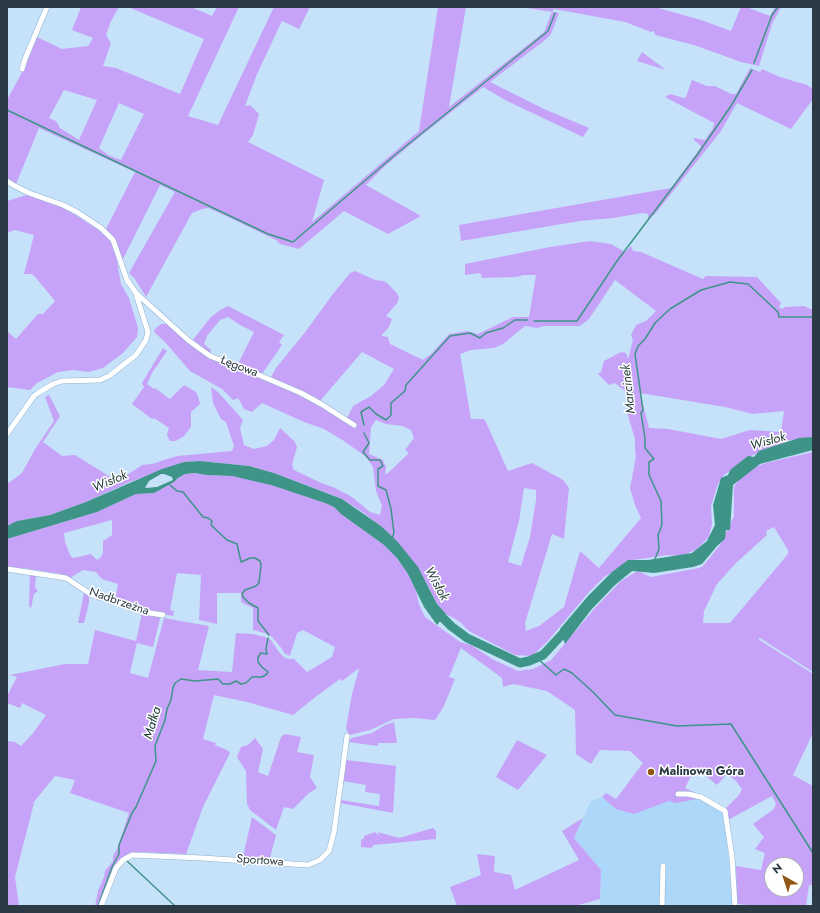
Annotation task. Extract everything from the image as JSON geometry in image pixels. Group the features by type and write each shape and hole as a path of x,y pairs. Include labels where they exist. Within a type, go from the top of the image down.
{"street":[{"path":"22,69 47,7"},
{"name":"Łęgowa","path":"7,181 18,188 70,209 101,228 113,240 127,280 136,293 188,340 210,356 301,393 354,425"},
{"name":"Łęgowa","path":"7,434 34,396 38,393 53,384 62,381 100,380 108,376 136,355 146,340 148,332 136,293"},
{"name":"Nadbrzeżna","path":"7,569 66,578 92,595 122,603 143,612 163,615"},
{"name":"Sportowa","path":"101,906 116,868 123,860 132,855 308,865 320,860 330,851 347,736"},
{"path":"678,794 688,794 701,797 725,811 732,857 735,906"},
{"path":"662,906 664,866"}],"shaded area":[{"path":"81,7 119,7 111,21 106,35 111,43 103,66 116,68 180,94 204,39 128,7 191,7 212,16 217,7 239,7 188,116 218,125 274,7 310,7 299,29 282,21 257,74 245,106 250,105 259,114 253,135 248,142 324,180 312,222 419,131 438,7 466,7 449,107 544,32 552,12 559,13 551,34 545,40 490,82 544,109 589,128 583,137 507,101 483,87 422,135 384,167 366,185 421,216 388,234 344,211 299,249 280,244 276,240 208,208 202,209 192,213 146,297 135,279 129,273 175,192 160,185 122,261 117,243 106,229 135,172 39,128 16,184 7,178 7,100 26,65 37,37 62,49 88,46 93,38 72,30","holes":["64,90 97,100 79,140 60,128 56,121 49,118","119,103 144,114 121,160 108,155 99,148"]},
{"path":"521,7 655,7 701,20 731,31 741,7 746,7 770,16 775,7 781,7 772,24 759,66 741,62 694,45 655,35 654,31 651,32 625,22 554,9 552,12"},
{"path":"642,52 666,70 637,61"},
{"path":"750,68 760,72 762,69 780,77 807,85 813,89 813,99 791,129 737,103 721,131 655,214 648,219 648,214 643,213 580,221 461,241 459,225 671,188 701,147 694,140 694,138 705,140 713,128 714,123 665,97 670,94 684,98 686,97 692,80 707,86 715,86 731,94 736,94"},
{"path":"27,195 64,208 99,230 110,239 115,250 121,284 129,298 138,328 137,337 123,353 103,368 89,372 74,370 58,372 37,383 30,390 7,387 7,331 16,339 38,314 43,314 55,301 32,274 24,274 34,235 15,230 7,233 7,201"},
{"path":"590,241 611,244 625,252 631,246 633,251 641,252 703,279 706,276 757,277 781,303 779,307 782,309 785,307 804,306 813,310 813,437 785,441 781,446 753,455 724,475 718,484 711,506 712,524 709,537 697,549 682,556 668,555 626,561 622,567 604,577 589,592 547,642 532,656 515,655 469,631 459,621 446,614 437,604 428,586 397,541 381,526 361,511 342,499 330,494 274,473 249,466 200,461 184,462 130,482 86,502 50,515 21,520 7,526 7,484 22,473 35,449 54,421 45,397 49,395 60,416 43,442 62,456 75,455 112,478 116,478 127,475 142,465 152,464 177,456 232,451 234,446 226,422 221,419 213,403 211,387 218,392 243,420 240,428 244,445 254,449 267,446 274,440 280,428 295,442 297,447 292,465 294,470 335,488 352,497 370,512 380,515 382,506 376,491 373,467 365,456 324,429 304,422 262,403 252,412 244,409 238,398 233,400 222,389 190,371 165,342 154,332 155,329 161,324 167,324 189,344 320,405 356,429 356,424 347,418 353,406 371,396 384,385 394,369 362,352 320,401 271,377 276,368 350,273 355,271 375,280 383,281 396,292 399,297 398,302 386,316 392,319 389,327 381,336 388,337 390,344 423,360 432,353 449,334 467,331 478,334 513,317 529,317 536,275 482,278 480,273 465,275 465,264 550,247","holes":["615,280 656,311 646,321 636,325 631,335 633,340 628,359 626,353 621,352 604,361 601,372 598,374 609,385 615,383 625,391 630,407 626,409 635,439 636,456 630,488 641,518 599,568 580,551 564,607 539,626 526,631 525,623 552,534 564,539 569,488 563,480 532,463 508,471 485,420 471,419 460,354 471,350 494,348 503,344 525,326 537,328 544,326 580,326 589,319","640,393 725,407 753,414 784,411 781,432 750,430 721,439 668,429 649,428","376,420 386,424 402,426 411,430 414,438 405,450 409,453 388,473 385,474 386,467 383,460 369,454 371,427","524,488 536,490 536,500 530,537 521,566 508,562 519,521"]},
{"path":"228,306 284,335 279,342 282,345 262,374 238,364 254,332 228,317 220,320 207,336 204,344 211,350 210,354 192,341 211,317"},
{"path":"163,348 167,351 152,373 147,384 170,399 184,385 196,392 200,404 191,412 191,427 184,436 176,441 170,441 167,435 169,428 154,418 152,419 132,404 144,387 142,383"},
{"path":"813,437 813,450 760,464 733,485 730,530 726,530 725,539 702,564 693,567 654,573 632,571 615,585 591,610 565,644 560,629 588,596 612,572 628,560 648,560 692,553 707,541 715,525 713,505 721,478 728,475 730,470 748,456 754,457 759,451 799,438"},
{"path":"813,452 813,672 760,638 758,639 813,674 813,733 793,775 813,786 813,885 809,885 806,906 761,906 737,904 736,866 761,870 764,857 764,897 804,897 804,857 764,857 765,853 755,849 764,837 753,824 774,809 776,804 772,796 728,820 725,809 739,795 742,789 736,781 727,774 717,785 706,776 694,770 685,788 698,794 697,799 676,803 669,801 634,814 616,809 602,797 606,793 616,799 643,763 630,751 600,750 591,764 576,754 575,710 547,691 513,684 503,687 502,678 461,648 449,677 455,679 443,708 435,720 414,718 394,719 370,730 350,735 346,728 352,694 359,669 342,681 340,679 293,715 247,702 214,695 203,739 216,743 215,745 227,750 230,753 203,807 186,854 139,852 128,855 123,859 99,906 95,906 98,891 105,871 113,861 113,856 117,849 129,813 70,793 75,780 55,776 33,803 15,877 19,906 7,906 7,741 15,742 21,746 46,715 22,703 20,708 7,703 7,696 17,677 10,675 65,664 88,664 95,630 136,641 142,613 159,616 160,619 153,647 137,643 130,673 148,678 164,618 209,626 198,670 232,672 236,633 253,634 271,640 285,658 294,659 307,672 332,657 335,647 303,630 297,633 290,656 284,653 272,637 253,630 253,608 241,602 241,593 217,593 217,624 199,620 201,575 177,573 170,610 174,611 173,616 142,610 115,600 118,584 102,579 96,572 83,570 70,578 61,574 23,568 7,568 7,539 97,512 136,494 154,493 185,474 193,473 232,476 259,481 334,507 341,514 384,545 397,558 408,574 416,590 419,604 425,617 460,642 471,645 494,660 518,671 533,669 551,660 595,608 621,581 629,576 638,571 651,577 703,566 720,545 734,516 734,487 744,471 766,463","holes":["112,520 112,535 103,541 103,553 97,560 91,554 73,558 70,555 65,542 64,533","774,527 788,550 788,554 730,623 703,623 704,611 717,584 736,563 767,535 766,531"]},
{"path":"200,461 249,466 274,473 342,499 381,526 397,541 418,567 437,604 446,614 437,625 424,607 408,574 397,558 384,545 341,514 334,507 271,485 232,476 194,473 185,474 154,493 136,494 97,512 7,539 7,526 17,521 50,515 86,502 162,469 184,462","holes":["161,474 172,477 173,480 157,487 145,488 149,481"]},
{"path":"30,574 36,576 35,587 38,591 34,594 31,608 29,606"},
{"path":"84,593 89,596 89,603 84,623 78,623"},
{"path":"394,722 397,743 378,743 378,746 348,742 352,738 372,733 385,725"},
{"path":"285,734 301,737 297,752 314,755 310,777 317,788 309,793 293,809 284,807 276,830 250,810 247,804 246,771 237,757 241,747 248,745 255,738 263,749 258,772 268,776 281,737"},
{"path":"517,740 547,755 518,790 496,777"},
{"path":"346,760 396,766 393,813 340,803 340,800 379,806 380,794 365,792 366,785 343,781"},
{"path":"602,797 616,809 669,801 676,803 698,797 724,812 733,906 600,906 601,870 574,838 591,801"},
{"path":"252,817 276,835 270,858 243,857"},
{"path":"583,818 574,838 601,870 600,899 575,906 457,906 450,887 481,875 477,854 495,856 494,872 511,875 515,890 579,860 562,831"},
{"path":"433,828 436,831 436,839 374,845 371,848 361,847 361,840 364,836 375,832 379,836 378,832 399,838"}],"waterway":[{"path":"754,63 772,15 778,7"},
{"path":"7,110 268,234 293,242 395,155 548,31 555,13"},
{"path":"534,321 577,321 617,261 697,155 731,106 752,70"},
{"name":"Marcinek","path":"655,559 659,549 658,535 662,525 661,501 649,475 649,462 654,459 645,448 641,413 643,410 635,354 638,346 645,339 655,323 670,309 701,290 730,282 748,284 778,312 779,317 813,317"},
{"path":"364,425 361,412 369,407 376,414 386,420 391,415 391,403 405,391 406,385 450,336 470,333 480,338 486,333 503,328 515,320 527,320"},
{"path":"364,433 369,443 363,452 370,460 380,460 383,466 378,469 378,486 386,490 391,509 394,533 392,538"},
{"name":"Małka","path":"170,485 177,491 183,492 203,517 212,521 211,525 227,540 237,544 241,562 250,558 255,558 260,561 259,583 256,586 245,590 242,594 249,603 258,608 258,621 269,635"},
{"name":"Wisłok","path":"435,610 451,626 467,638 520,663 543,655 569,627"},
{"name":"Małka","path":"98,906 112,867 119,854 119,845 156,761 155,746 165,720 175,683 181,679 195,681 218,679 223,684 230,684 236,681 241,684 246,683 252,677 262,677 268,672 258,662 258,657 261,653 267,654 266,649 268,638"},
{"path":"537,658 556,675 564,669 572,673 615,715 677,726 731,724 813,853"},
{"path":"127,861 175,906"}],"place":[{"name":"Malinowa Góra","path":"651,772"}]}
